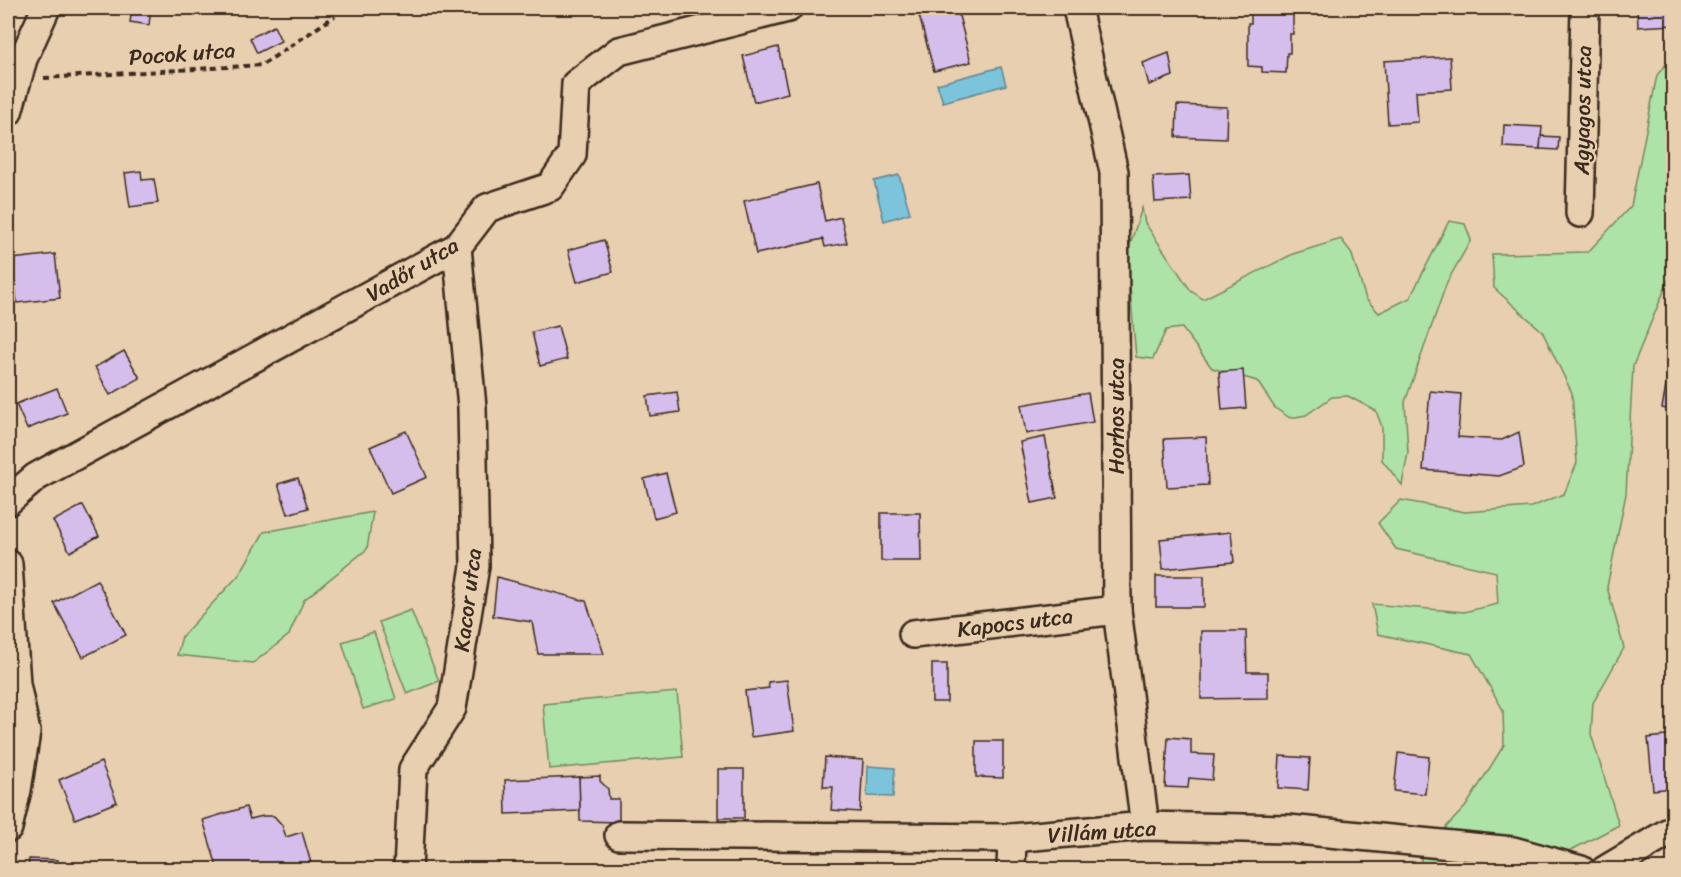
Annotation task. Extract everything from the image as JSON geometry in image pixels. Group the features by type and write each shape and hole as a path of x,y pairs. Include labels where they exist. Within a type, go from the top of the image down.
{"street":[{"path":"8,112 22,58 46,8"},
{"name":"Vadőr utca","path":"8,501 36,477 458,247 487,208 550,187 572,155 576,84 619,51 788,8"},
{"name":"Horhos utca","path":"1077,8 1114,172 1118,610 1145,826"},
{"name":"Agyagos utca","path":"1580,213 1585,8"},
{"name":"Kacor utca","path":"408,870 413,769 452,708 475,566 472,407 458,247"},
{"path":"8,564 16,684 26,732 17,790 8,828"},
{"name":"Kapocs utca","path":"913,634 1118,610"},
{"name":"Villám utca","path":"619,835 1012,838 1145,826 1288,829 1513,851 1581,870"},
{"path":"1605,870 1674,829"},
{"path":"1011,870 1012,838"}],"path":[{"name":"Pocok utca","path":"16,80 262,65 335,16"}],"green space":[{"path":"1673,56 1673,269 1633,366 1626,494 1607,587 1624,648 1593,703 1591,734 1619,825 1535,869 1421,869 1421,854 1466,806 1504,745 1503,710 1471,654 1378,634 1372,604 1464,612 1498,604 1496,572 1396,549 1378,523 1401,500 1465,512 1531,507 1564,494 1577,463 1572,393 1542,331 1494,288 1492,254 1588,252 1631,206 1657,75"},
{"path":"1142,208 1145,223 1191,291 1203,299 1293,254 1341,239 1351,252 1366,299 1379,313 1410,298 1449,221 1465,224 1471,240 1447,282 1405,402 1408,453 1402,485 1382,460 1382,427 1376,411 1348,396 1332,397 1306,415 1290,418 1275,408 1257,381 1212,368 1182,328 1166,330 1153,359 1136,357 1127,254"},
{"path":"373,512 367,549 304,600 289,635 253,663 177,655 182,636 239,575 264,532"},
{"path":"411,610 439,681 407,694 379,622"},
{"path":"374,632 396,699 363,709 342,642"},
{"path":"677,692 683,757 549,769 543,704"}],"water":[{"path":"1001,67 1006,85 943,102 937,84"},
{"path":"899,175 910,213 884,221 874,181"},
{"path":"868,766 895,768 893,797 867,796"}],"building":[{"path":"132,8 151,8 149,25 130,22"},
{"path":"917,8 957,8 971,62 934,71"},
{"path":"1263,8 1293,8 1293,34 1290,34 1290,53 1287,53 1286,73 1262,72 1262,67 1248,66 1248,23 1251,23 1251,10 1263,10"},
{"path":"1637,8 1674,8 1674,25 1638,27"},
{"path":"274,26 281,41 257,53 250,38"},
{"path":"778,47 788,93 754,102 743,56"},
{"path":"1169,53 1173,76 1149,85 1143,63"},
{"path":"1450,57 1452,89 1416,91 1418,122 1388,124 1384,61"},
{"path":"1177,105 1227,107 1226,139 1176,137"},
{"path":"1504,125 1542,127 1540,149 1503,147"},
{"path":"1541,136 1559,137 1558,150 1540,149"},
{"path":"141,171 142,180 154,179 158,203 130,207 125,173"},
{"path":"1189,175 1191,200 1155,202 1153,177"},
{"path":"817,184 825,221 841,217 847,243 825,247 823,239 756,254 744,201"},
{"path":"604,240 613,272 577,282 568,250"},
{"path":"55,254 60,298 17,303 12,259"},
{"path":"558,326 567,359 540,366 532,332"},
{"path":"124,351 140,378 110,395 95,367"},
{"path":"1243,370 1246,408 1222,410 1219,372"},
{"path":"1667,381 1674,382 1674,411 1662,408"},
{"path":"57,388 67,413 27,429 16,404"},
{"path":"1430,391 1461,394 1458,437 1502,440 1519,432 1524,467 1499,476 1423,470"},
{"path":"677,392 680,412 650,416 647,396"},
{"path":"1088,393 1093,422 1026,434 1021,405"},
{"path":"406,431 427,477 391,493 370,447"},
{"path":"1045,437 1057,498 1032,503 1020,442"},
{"path":"1206,437 1208,485 1167,487 1164,439"},
{"path":"666,473 676,512 654,518 644,479"},
{"path":"298,478 308,508 288,514 278,484"},
{"path":"83,505 99,536 70,552 53,521"},
{"path":"881,513 920,513 921,561 881,561"},
{"path":"1231,532 1234,562 1163,569 1160,539"},
{"path":"1156,576 1204,576 1204,607 1156,607"},
{"path":"497,577 586,601 604,654 538,654 532,622 493,616"},
{"path":"97,580 126,635 83,657 54,603"},
{"path":"1201,631 1246,631 1247,672 1268,672 1268,698 1201,699"},
{"path":"932,664 947,664 947,702 932,702"},
{"path":"787,680 794,731 751,737 745,691 769,688 768,682"},
{"path":"1674,735 1674,788 1653,790 1648,738"},
{"path":"1168,737 1191,739 1191,754 1214,755 1212,780 1189,778 1188,788 1165,787"},
{"path":"976,741 1003,741 1003,778 976,777"},
{"path":"1398,753 1429,757 1425,794 1394,791"},
{"path":"1280,756 1310,758 1308,790 1278,788"},
{"path":"825,757 863,760 860,812 831,810 833,787 823,787"},
{"path":"101,762 117,802 75,819 59,780"},
{"path":"718,769 744,769 744,818 718,818"},
{"path":"600,776 600,781 608,789 609,799 619,799 619,822 580,821 579,777"},
{"path":"579,777 580,811 506,814 505,780"},
{"path":"246,807 250,819 274,816 282,825 286,837 302,832 313,870 218,870 203,820"},
{"path":"29,859 58,860 57,870 28,870"}]}
